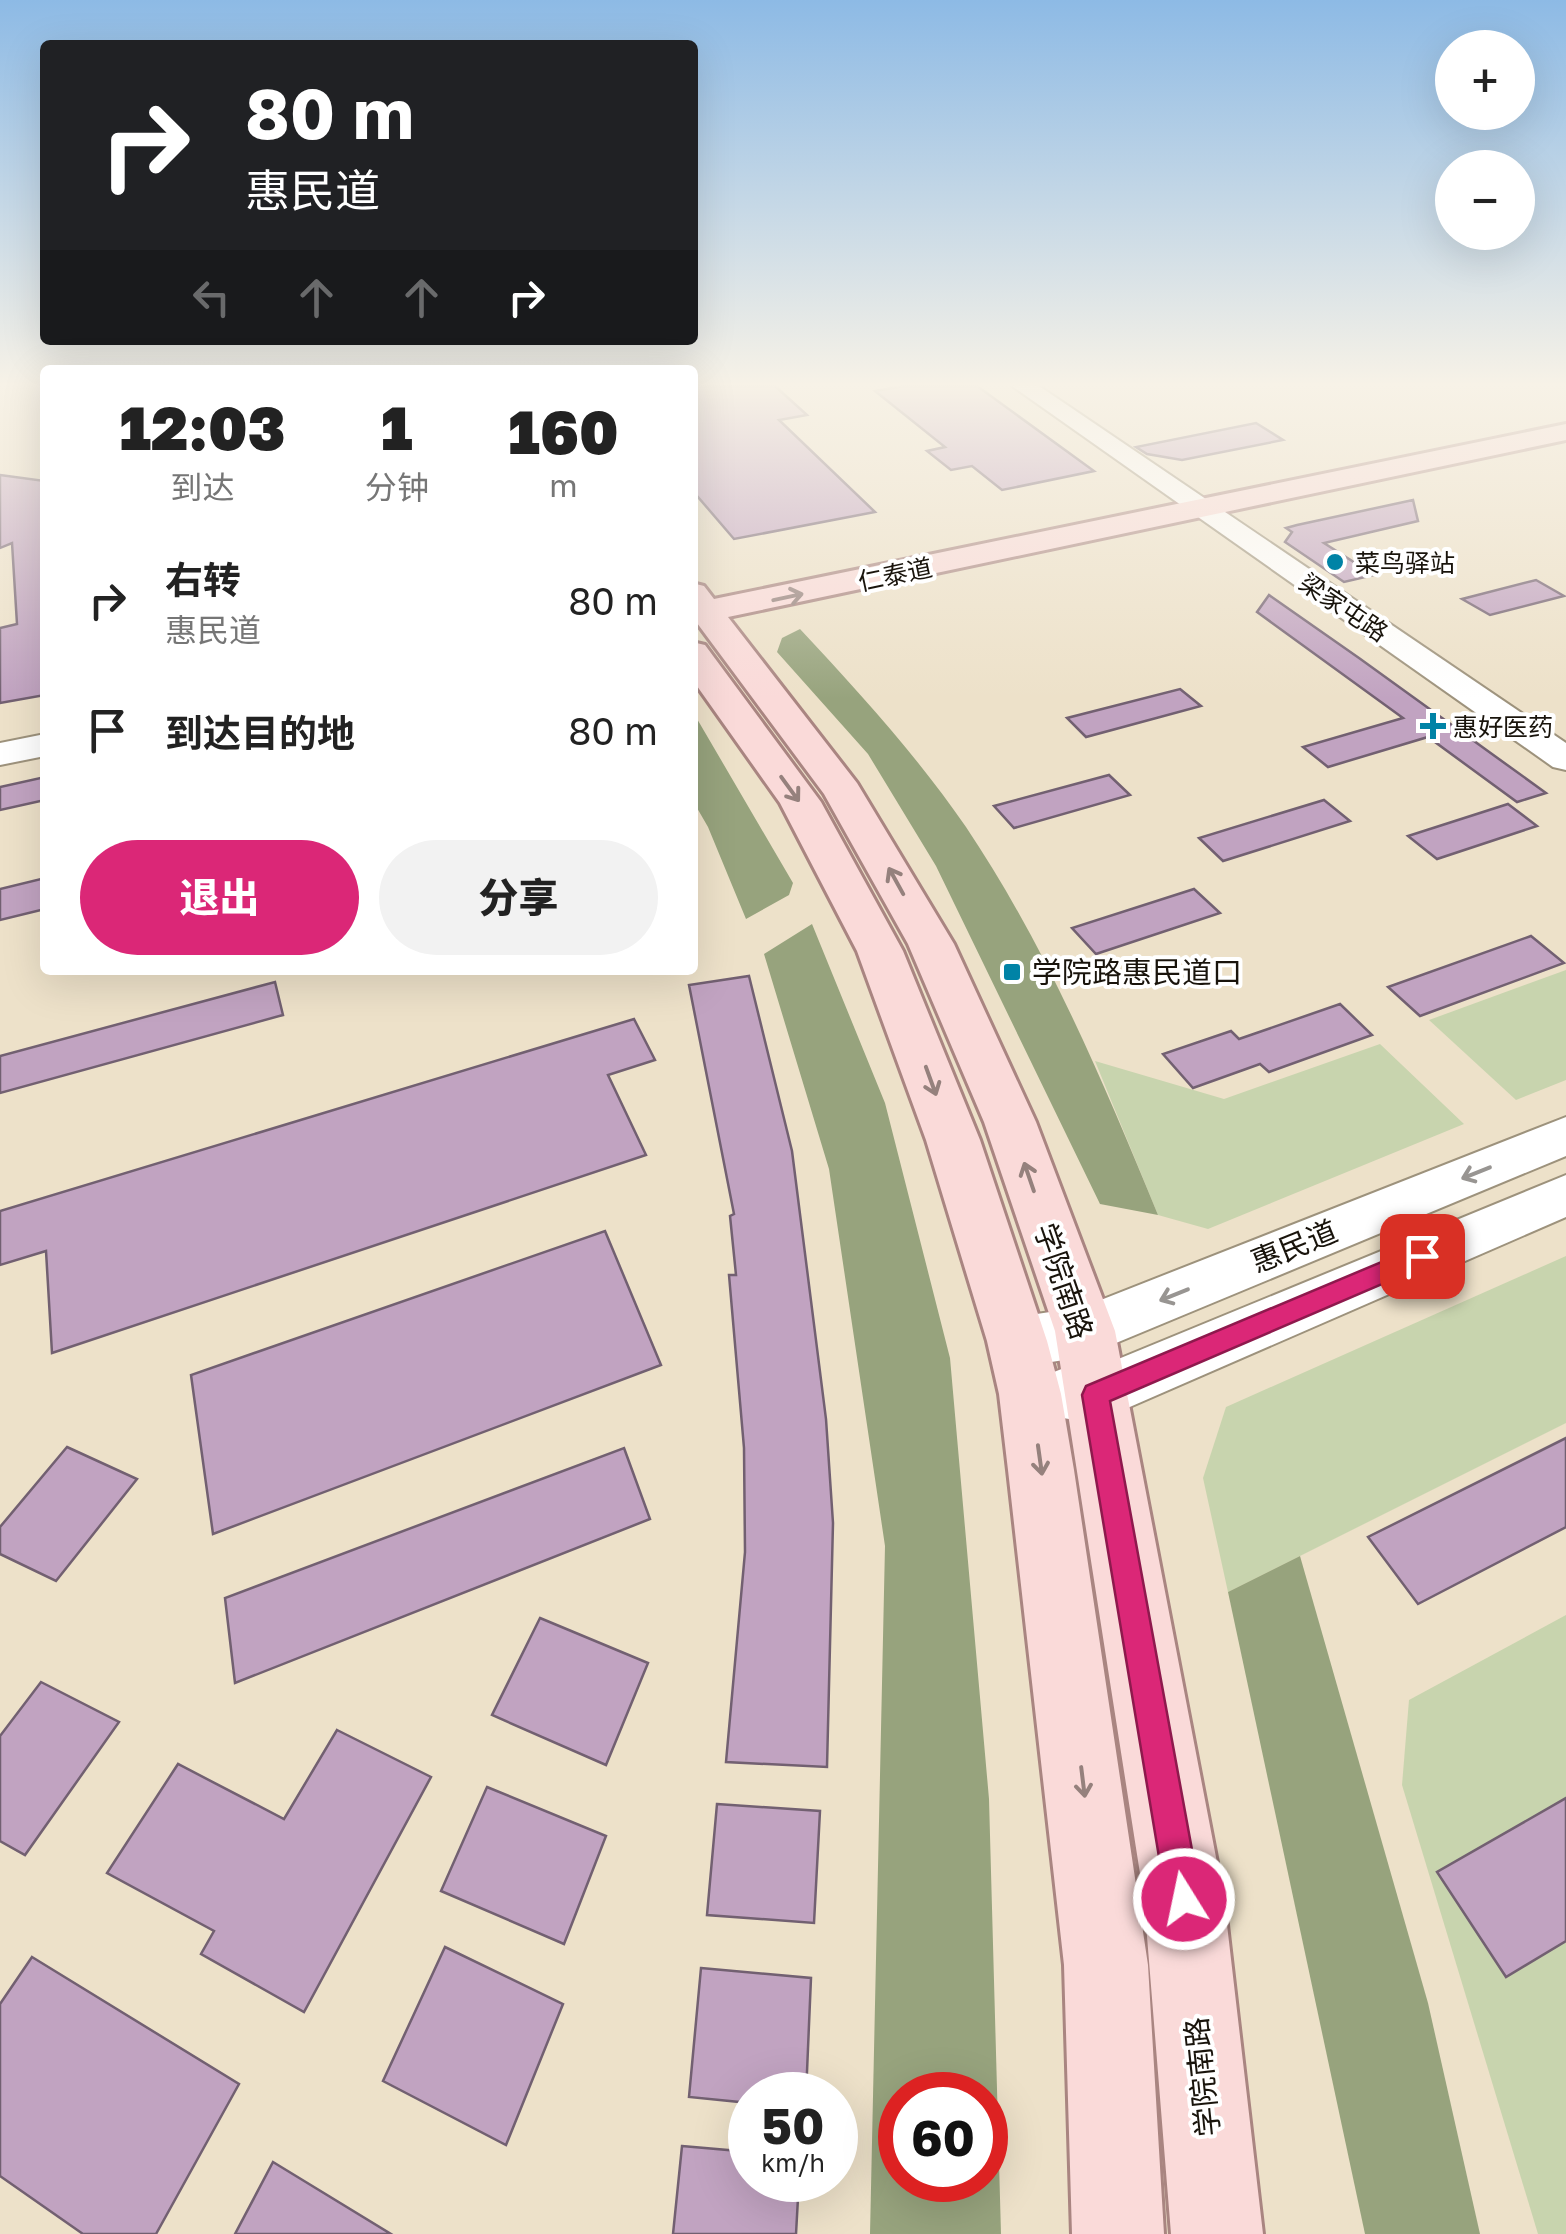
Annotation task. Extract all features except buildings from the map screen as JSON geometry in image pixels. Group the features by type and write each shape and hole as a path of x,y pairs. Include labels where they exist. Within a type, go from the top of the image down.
{"main road":[{"name":"仁泰道","path":"698,612 1172,490"},
{"name":"仁泰道","path":"698,612 1294,490"},
{"name":"学院南路","path":"698,617 844,792 931,944 1010,1122 1085,1331 1184,1899 1217,2234"},
{"path":"698,618 880,950 953,1140 1024,1367 1106,1965 1118,2234"}],"street":[{"name":"梁家屯路","path":"1173,490 1566,760"},
{"path":"0,741 40,733"},
{"path":"0,754 40,746"},
{"name":"惠民道","path":"1024,1367 1085,1331 1566,1136"},
{"name":"惠民道","path":"1024,1367 1096,1395 1566,1194"}],"green space":[{"path":"800,629 928,775 995,873 1072,1016 1158,1215 1100,1204 936,866 868,754 777,652 782,638"},
{"path":"698,721 793,883 789,895 746,919 698,810"},
{"path":"812,924 885,1103 950,1358 989,1799 997,2072 878,2072 878,2202 1000,2202 1001,2234 870,2234 885,1546 829,1169 764,954"},
{"path":"1566,970 1566,1080 1516,1100 1429,1020"},
{"path":"1380,1044 1464,1124 1208,1229 1158,1215 1095,1061 1224,1099"},
{"path":"1566,1256 1566,1423 1228,1592 1203,1478 1226,1407"},
{"path":"1300,1556 1428,2003 1480,2234 1365,2234 1228,1592"},
{"path":"1566,1615 1566,2234 1538,2234 1402,1785 1409,1700"}],"place":[{"name":"菜鸟驿站","path":"1335,562"},
{"name":"惠好医药","path":"1433,726"},
{"name":"学院路惠民道口","path":"1012,972"}],"route":[{"path":"1184,1899 1096,1395 1422,1256"}]}
